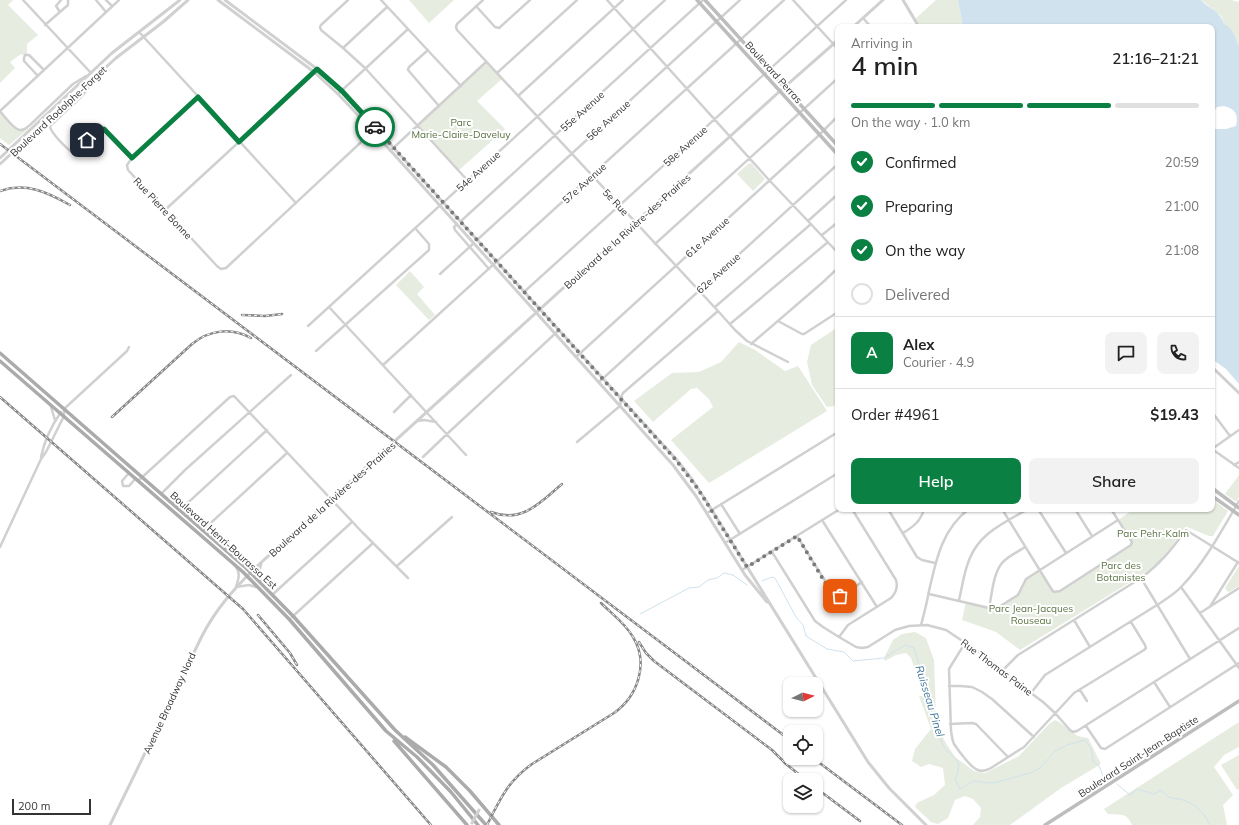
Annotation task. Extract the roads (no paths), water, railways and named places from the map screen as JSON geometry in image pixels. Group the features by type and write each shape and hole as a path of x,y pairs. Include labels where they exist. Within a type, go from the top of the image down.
{"main road":[{"name":"Boulevard Perras","path":"701,1 721,17 835,143"},
{"name":"Boulevard Perras","path":"701,1 716,21 835,152"},
{"name":"Boulevard Henri-Bourassa Est","path":"0,353 129,473 162,494 250,573 293,616 395,730 433,766 486,825"},
{"name":"Boulevard Henri-Bourassa Est","path":"0,360 51,404 63,412 247,576 289,619 386,731 417,757 451,792 478,825"},
{"path":"1215,490 1238,507"},
{"path":"1215,498 1239,515"},
{"name":"Boulevard Saint-Jean-Baptiste","path":"1045,825 1239,700"},
{"path":"395,730 446,767 499,825"},
{"path":"386,731 467,825"}],"street":[{"path":"23,0 90,74"},
{"path":"60,12 56,6 61,0"},
{"path":"45,25 68,5 68,0"},
{"path":"96,0 106,12"},
{"path":"106,0 112,6"},
{"path":"0,111 119,0"},
{"name":"Boulevard Rodolphe-Forget","path":"0,158 112,53 140,33 180,0"},
{"name":"Boulevard Rodolphe-Forget","path":"0,164 116,58 188,0"},
{"path":"218,0 314,72 338,94 440,206 476,241"},
{"path":"225,0 317,69 342,91 461,221 476,241 555,334 679,472 707,513 742,570 777,615"},
{"path":"348,0 320,27 321,30 365,68 468,181"},
{"path":"381,0 461,86"},
{"path":"483,0 476,6 495,27 498,28 501,27 530,0"},
{"path":"497,73 577,0"},
{"path":"607,0 769,180 835,250"},
{"path":"518,96 623,0"},
{"name":"54e Avenue","path":"308,326 665,0"},
{"name":"56e Avenue","path":"440,274 740,0"},
{"name":"57e Avenue","path":"383,365 784,0"},
{"path":"793,0 834,44"},
{"name":"58e Avenue","path":"524,292 846,0"},
{"path":"856,24 883,0"},
{"name":"55e Avenue","path":"461,221 701,1"},
{"path":"905,1 917,24"},
{"name":"5e Rue","path":"476,6 457,24 457,30 730,324 751,344 788,362"},
{"path":"343,48 387,7"},
{"path":"863,18 868,24"},
{"path":"338,94 408,29"},
{"path":"140,33 296,203 373,131"},
{"name":"Boulevard de la Rivière-des-Prairies","path":"247,576 730,136 834,44"},
{"path":"428,50 409,68 409,72 439,106"},
{"name":"Boulevard Rodolphe-Forget","path":"112,53 116,58"},
{"path":"38,76 24,61 25,55 29,55 44,70"},
{"path":"390,151 486,62"},
{"path":"166,210 317,69"},
{"path":"99,73 82,96 52,123 50,127 52,132 72,152 100,129 106,130 132,158 198,97"},
{"name":"Boulevard Rodolphe-Forget","path":"0,111 16,128 23,130 80,78 90,74"},
{"path":"655,244 835,81"},
{"name":"61e Avenue","path":"576,357 835,119"},
{"name":"Rue Pierre Bonne","path":"132,158 128,163 128,170 217,266 222,269 226,268 296,203"},
{"name":"62e Avenue","path":"599,382 835,167"},
{"path":"808,220 835,197"},
{"path":"457,224 454,227 454,230 489,269"},
{"path":"715,307 811,224"},
{"path":"822,235 835,224"},
{"path":"316,351 430,248 429,244 416,228"},
{"path":"730,324 828,242"},
{"path":"495,263 560,330 683,468 712,510 871,766 889,788 926,825"},
{"path":"751,344 835,271"},
{"path":"329,307 466,455"},
{"path":"578,442 620,406 623,393 718,310"},
{"path":"778,321 804,334 835,314"},
{"path":"423,458 560,330"},
{"path":"41,459 42,450 56,420 127,351 129,347"},
{"path":"1215,370 1239,393"},
{"path":"162,494 185,470 291,375"},
{"path":"394,412 411,395"},
{"path":"129,473 122,481 123,486 129,486 139,479 230,397 236,397 352,522 408,578"},
{"path":"51,404 56,420"},
{"path":"0,547 41,459 46,452 63,412"},
{"path":"1215,416 1230,436"},
{"path":"417,421 424,420 436,422"},
{"path":"180,510 267,430"},
{"path":"1215,447 1239,430"},
{"path":"707,513 835,434"},
{"path":"1215,451 1239,468"},
{"path":"199,533 287,453"},
{"path":"1234,464 1239,462"},
{"path":"679,472 683,468"},
{"path":"725,543 835,475"},
{"path":"1031,693 1045,675 1131,622 1182,587 1198,567 1233,510 1238,507 1239,501"},
{"path":"721,504 740,534"},
{"path":"742,570 835,512"},
{"path":"839,638 848,625 891,598 897,590 896,580 854,512"},
{"path":"890,512 919,558 935,563"},
{"path":"903,533 916,525 922,512"},
{"path":"1004,512 1054,592 1060,591 1132,546 1132,542 1113,512"},
{"path":"959,600 967,567 975,548 983,538 1023,512"},
{"path":"1040,512 1066,553"},
{"path":"1076,512 1092,536"},
{"path":"922,625 935,563 952,525 964,513"},
{"path":"397,566 452,517"},
{"path":"822,520 877,607"},
{"path":"929,594 989,608 997,608 1018,595 1026,579 1039,569 1118,520"},
{"path":"272,595 352,522"},
{"path":"1002,671 1018,655 1155,567 1171,551 1186,530 1212,545 1238,563 1211,606"},
{"path":"797,536 834,595 840,596 862,582"},
{"path":"289,619 373,543"},
{"path":"989,608 995,578 999,567 1007,559 1025,547"},
{"name":"Rue Thomas Paine","path":"772,552 815,621 839,638 858,648 864,648 899,629 909,626 922,625 941,629 954,635 991,660 1016,683 1031,693 1055,713 1070,730 1073,732 1086,726"},
{"path":"229,559 238,571 239,575 236,587 249,585 258,588"},
{"path":"261,584 259,571 263,561"},
{"name":"Avenue Broadway Nord","path":"110,825 204,632 222,604 247,576"},
{"path":"1140,578 1190,659"},
{"path":"1182,587 1219,640 1238,663 1239,668"},
{"path":"1200,613 1239,588"},
{"path":"1074,620 1090,647"},
{"path":"965,643 949,669 951,731 953,741 958,750 973,767 978,770 985,770 991,768 1024,747 1074,693 1145,649 1145,645 1131,622"},
{"path":"1238,663 1105,749 1101,748 1086,726 1239,628"},
{"path":"1154,682 1170,707"},
{"path":"949,686 972,687 982,692 992,699 1034,737"},
{"path":"1080,690 1087,701"},
{"path":"950,724 976,724 1008,757"},
{"path":"472,824 482,805"}],"water":[{"path":"958,0 1201,0 1219,15 1224,24 1231,30 1239,46 1239,384 1226,369 1215,361 1215,129 1226,129 1236,126 1237,118 1233,110 1228,107 1217,107 1215,110 1215,24 962,24"}],"waterway":[{"name":"Ruisseau Pinel","path":"640,614 689,588 699,587 708,580 717,578 724,573 733,575 747,585"},
{"name":"Ruisseau Pinel","path":"762,581 772,577 775,578 796,617 803,625 806,636 827,649 844,652 853,661 884,658 905,645 914,648 942,743 958,762 958,772 955,779 960,789 974,781 988,783 998,782 1033,772 1041,767 1055,751 1067,745 1085,740 1091,748 1093,761 1099,766 1104,778"},
{"name":"Ruisseau Pinel","path":"1117,784 1130,795 1137,789 1154,794 1161,790 1169,797 1183,800 1192,804 1199,810 1210,825"}],"railway":[{"path":"0,144 783,735"},
{"path":"0,191 10,188 28,188 45,192 70,205"},
{"path":"242,315 265,316 282,314"},
{"path":"112,417 199,339 213,333 228,331 236,332 251,338"},
{"path":"0,397 243,609 431,825"},
{"path":"491,512 502,515 522,513 538,504 562,484"},
{"path":"487,825 505,791 524,770 614,713 629,698 635,688 640,668 638,647 626,627 601,603"},
{"path":"258,615 290,653 297,665"},
{"path":"639,642 646,653 654,661 772,750 797,773"},
{"path":"822,765 902,825"},
{"path":"823,793 860,821"}],"park label":[{"name":"Parc Marie-Claire-Daveluy","path":"461,128"},
{"name":"Parc Pehr-Kalm","path":"1153,533"},
{"name":"Parc des Botanistes","path":"1121,570"},
{"name":"Parc Jean-Jacques Rouseau","path":"1031,614"}]}
